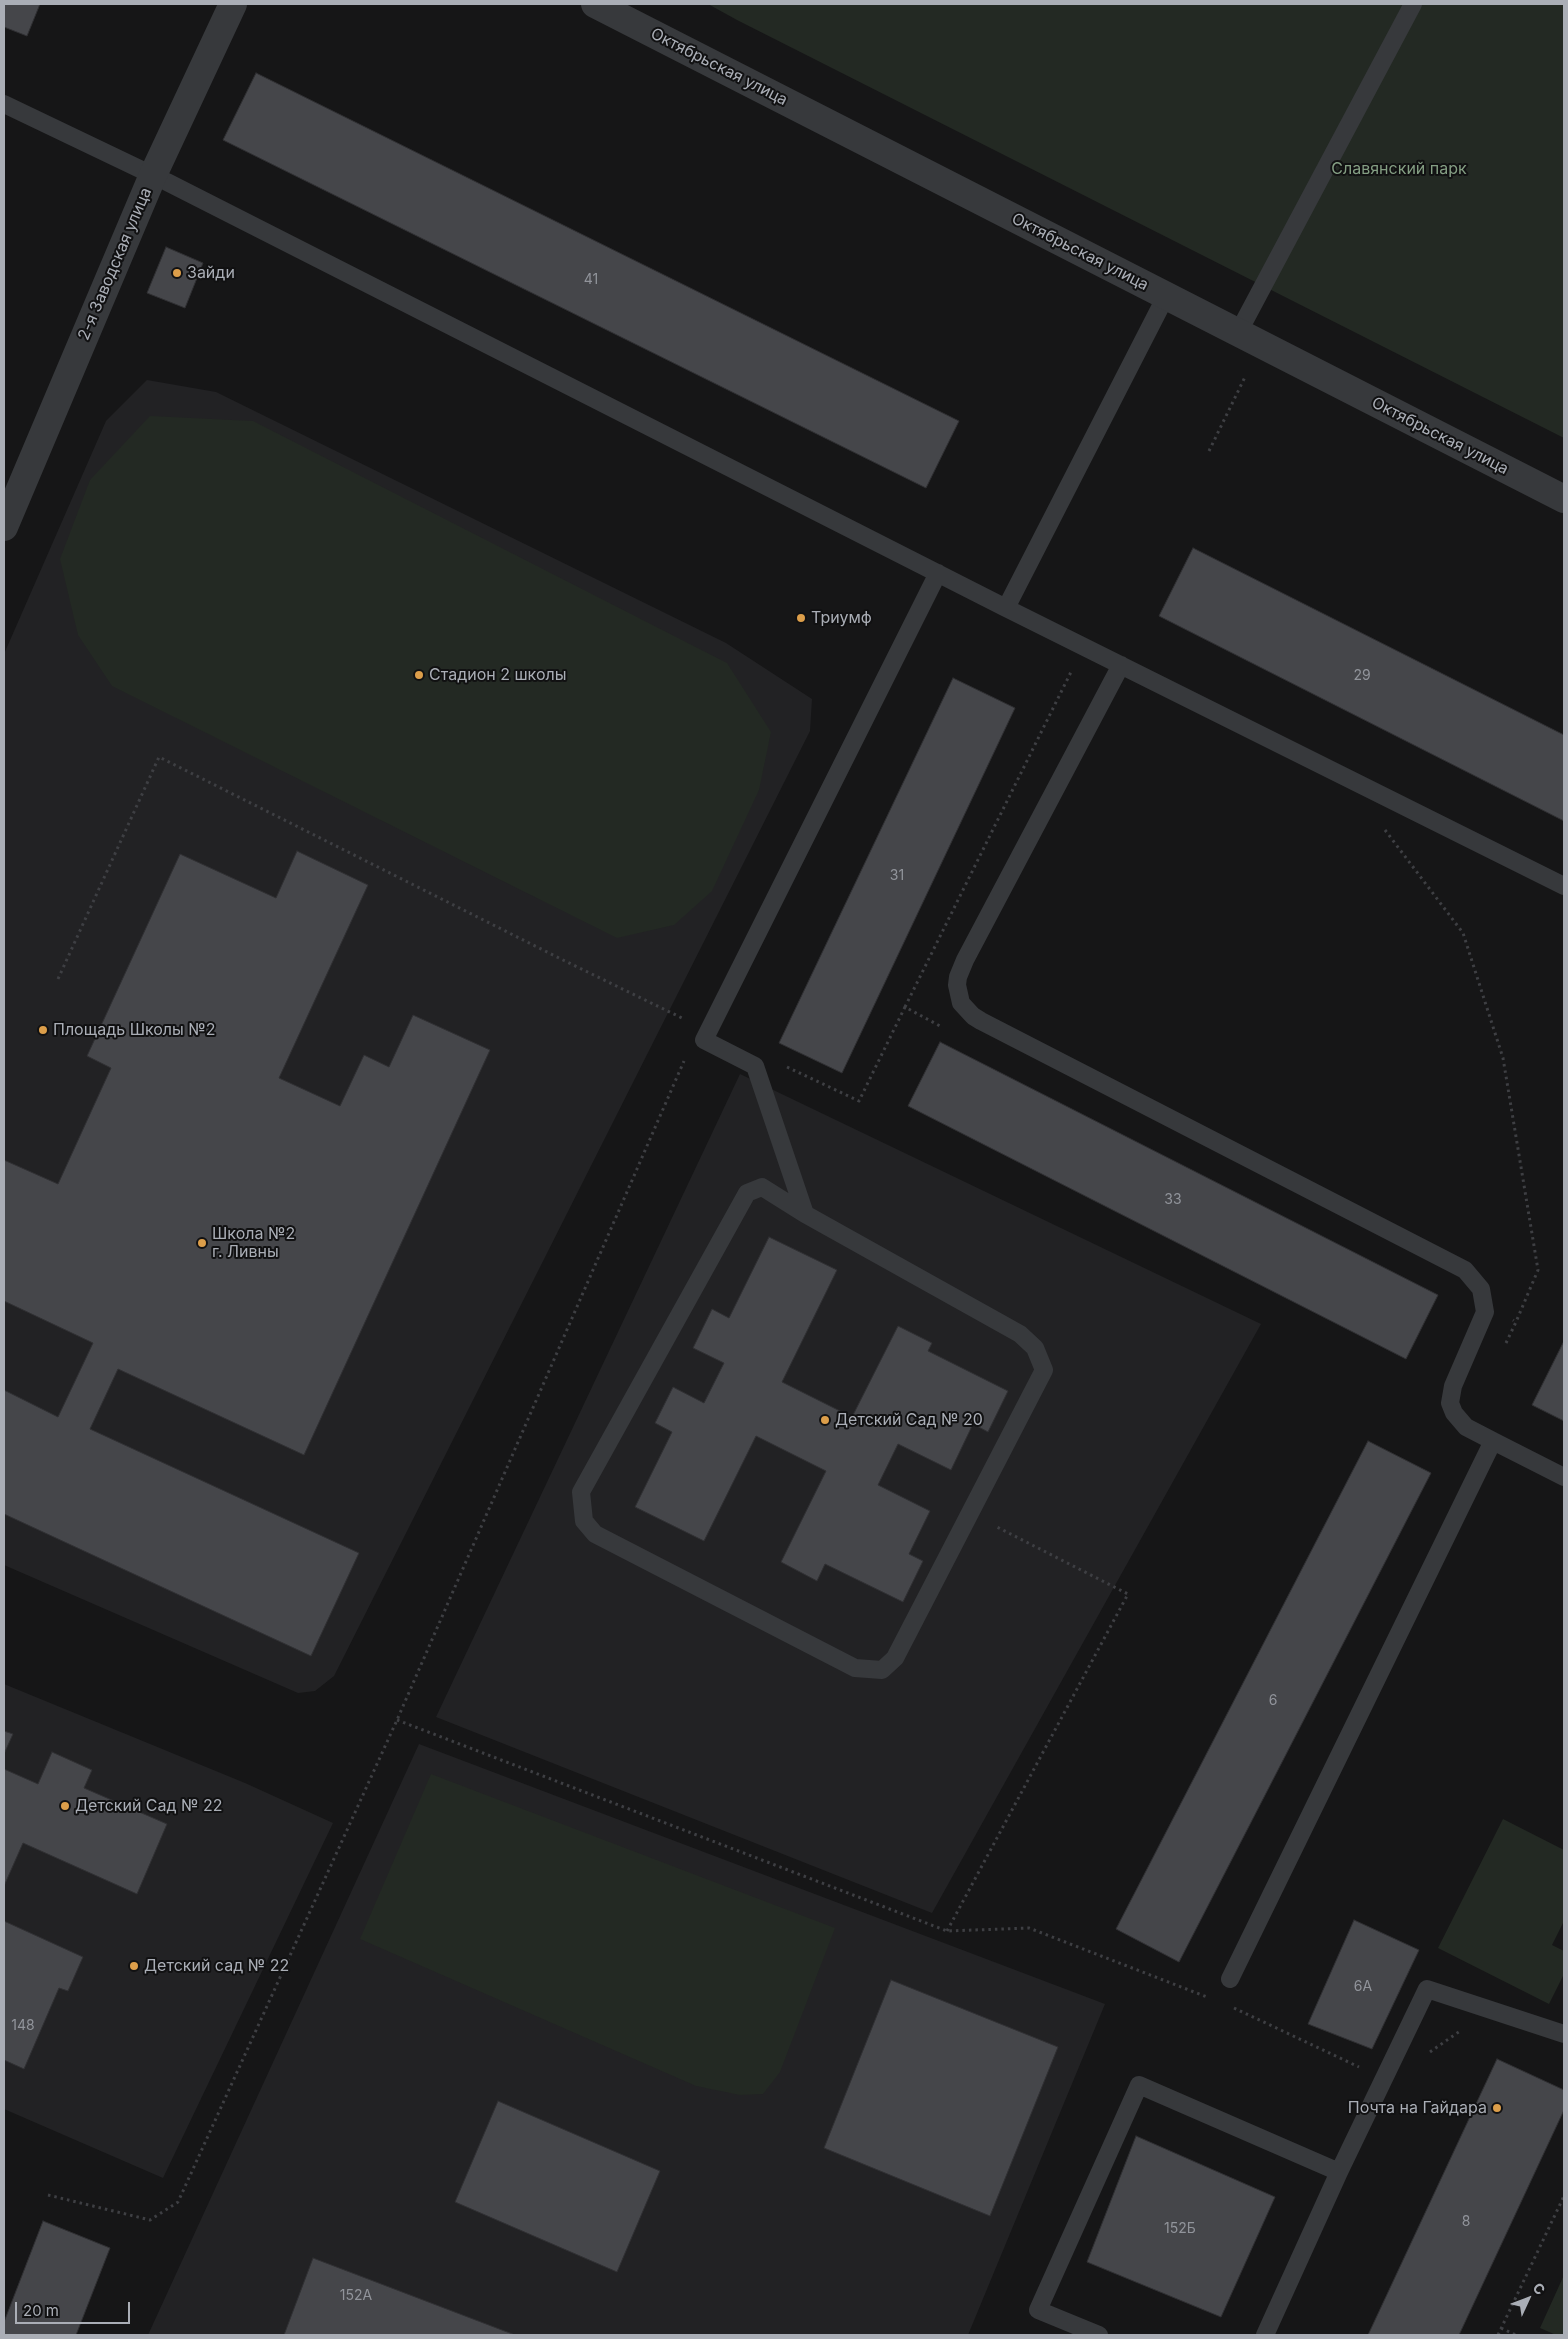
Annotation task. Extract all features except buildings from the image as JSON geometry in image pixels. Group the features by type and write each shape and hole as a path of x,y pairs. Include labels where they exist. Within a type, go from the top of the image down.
{"street":[{"name":"Октябрьская улица","path":"595,4 1564,499"},
{"name":"2-я Заводская улица","path":"7,511 153,175 230,5"}],"lane":[{"path":"1238,333 1413,4"},
{"path":"4,104 153,175 1006,608 1564,886"},
{"path":"1006,608 1166,296"},
{"path":"805,1214 755,1066 704,1040 704,1028 938,573"},
{"path":"1121,665 965,960 957,985 961,1003 973,1016 981,1021 1455,1264 1476,1283 1485,1306 1484,1318 1453,1386 1450,1403 1454,1414 1466,1427 1564,1477"},
{"path":"762,1187 805,1214 1020,1334 1035,1348 1044,1370 895,1658 882,1670 855,1668 595,1534 584,1521 581,1492 747,1193 762,1187"},
{"path":"1230,1979 1493,1441"},
{"path":"1265,2335 1339,2172 1427,1989 1564,2034"},
{"path":"1099,2335 1038,2310 1139,2085 1339,2172"}],"path":[{"path":"1209,451 1245,377"},
{"path":"780,1064 859,1101 1073,668"},
{"path":"48,2195 150,2220 178,2202 396,1720 704,1028 563,960 159,757 58,979"},
{"path":"1381,825 1463,933 1504,1058 1538,1270 1504,1348"},
{"path":"905,1007 949,1030"},
{"path":"1485,1306 1516,1322"},
{"path":"947,1931 1128,1594 970,1513"},
{"path":"396,1720 947,1931 1029,1928 1216,2001"},
{"path":"1225,2004 1384,2078"},
{"path":"1429,2053 1468,2025"},
{"path":"1498,2335 1564,2196"},
{"path":"1501,2328 1506,2335"},
{"path":"1501,2328 1516,2335"}],"shaded area":[{"path":"147,380 216,392 726,643 812,699 810,731 334,1676 315,1691 298,1693 4,1565 4,654 106,421"},
{"path":"740,1074 1261,1324 932,1913 436,1717"},
{"name":"Детский сад № 22","path":"4,1684 245,1783 333,1823 163,2178 4,2109"},
{"path":"419,1744 1105,2004 968,2335 148,2335"}],"green space":[{"name":"Славянский парк","path":"708,4 1564,4 1564,438 737,20"},
{"name":"Стадион 2 школы","path":"150,416 253,421 727,663 771,732 759,790 712,891 674,925 617,938 112,686 78,635 60,559 90,480"},
{"path":"431,1774 835,1928 780,2072 763,2094 740,2095 696,2086 360,1939"},
{"path":"1503,1819 1564,1850 1564,1921 1552,1945 1564,1951 1564,1974 1549,2004 1438,1948"},
{"path":"1564,2275 1564,2335 1556,2335 1540,2328"}],"place":[{"name":"Зайди","path":"177,273"},
{"name":"Триумф","path":"801,618"},
{"name":"Стадион 2 школы","path":"419,675"},
{"name":"Площадь Школы №2","path":"43,1030"},
{"name":"Школа №2 г. Ливны","path":"202,1243"},
{"name":"Детский Сад № 20","path":"825,1420"},
{"name":"Детский Сад № 22","path":"65,1806"},
{"name":"Детский сад № 22","path":"134,1966"},
{"name":"Почта на Гайдара","path":"1497,2108"}]}
